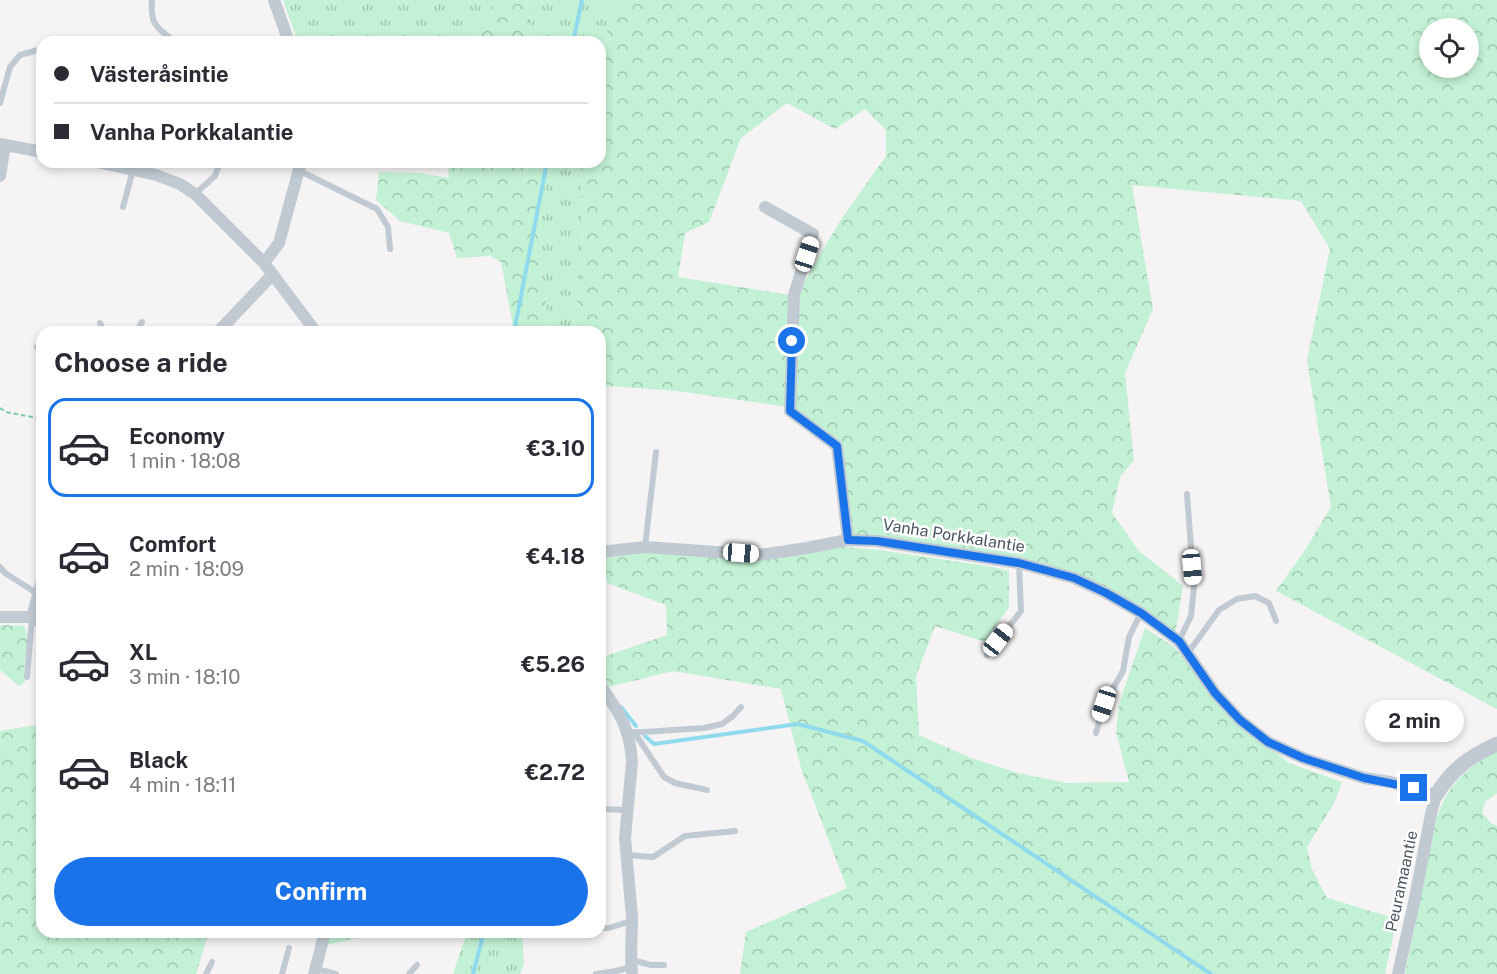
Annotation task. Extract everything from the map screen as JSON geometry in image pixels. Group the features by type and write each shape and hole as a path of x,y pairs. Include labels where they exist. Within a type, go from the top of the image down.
{"street":[{"path":"274,0 287,36"},
{"path":"0,176 3,145 36,151"},
{"path":"128,168 180,184 195,194 264,263 312,326"},
{"path":"264,263 279,243 299,168"},
{"path":"765,207 813,234 794,295 790,411 837,446 848,540"},
{"path":"224,326 273,274"},
{"name":"Vanha Porkkalantie","path":"606,551 645,547 759,555 848,540 877,541 1019,563 1074,578 1141,613 1179,641 1215,693 1240,720 1268,742 1303,758 1364,778 1390,782 1436,795"},
{"path":"0,617 33,617 36,605"},
{"path":"606,694 631,733 632,762 625,838 632,921 632,967"},
{"path":"1436,795 1460,765 1475,754 1497,744"},
{"name":"Peuramaantie","path":"1398,974 1436,795"},
{"path":"315,971 323,938"}],"lane":[{"path":"152,0 151,13 155,25 168,36"},
{"path":"0,103 10,67 20,55 36,51"},
{"path":"195,194 214,176 217,168"},
{"path":"304,168 377,209 388,227 390,249"},
{"path":"123,207 133,169"},
{"path":"140,326 142,322"},
{"path":"645,547 656,452"},
{"path":"1179,641 1191,616 1194,587 1187,494"},
{"path":"987,655 1021,611 1019,563"},
{"path":"0,567 4,573 36,586"},
{"path":"1187,653 1218,610 1237,599 1255,596 1269,603 1276,621"},
{"path":"1096,733 1104,704 1123,671 1129,637 1141,613"},
{"path":"33,617 36,622"},
{"path":"27,677 33,617"},
{"path":"631,733 704,728 722,724 741,707"},
{"path":"631,733 664,777 675,783 707,790"},
{"path":"606,809 627,810"},
{"path":"626,855 653,857 685,836 735,831"},
{"path":"606,928 632,921"},
{"path":"282,974 289,948"},
{"path":"206,974 212,962"},
{"path":"410,974 417,965"},
{"path":"596,974 632,967 664,965"},
{"path":"315,971 336,974"}],"path":[{"path":"0,408 6,412 36,418"}],"green space":[{"path":"283,0 489,0 493,13 470,36 296,36"},
{"path":"489,0 527,0 530,36 470,36 493,13"},
{"path":"527,0 615,0 606,37 530,36"},
{"path":"615,0 1497,0 1497,709 1276,591 1305,550 1331,507 1307,360 1330,249 1301,201 1132,185 1153,309 1125,373 1134,460 1120,477 1112,513 1139,551 1183,586 1175,635 1098,584 852,535 841,445 793,408 796,296 840,221 886,156 886,130 865,109 835,129 787,103 741,138 709,222 685,233 678,277 791,295 788,407 677,391 606,387 606,326 574,326 583,255 581,168 606,168 606,37"},
{"path":"448,168 540,168 541,260 549,324 552,326 513,326 501,262 490,256 457,258 449,233 400,221 376,200 379,172 419,173 449,178"},
{"path":"540,168 581,168 583,255 574,326 549,324 541,260"},
{"path":"844,547 879,550 1009,571 1009,607 985,642 935,626 916,676 919,735 971,758 1018,773 1067,783 1129,782 1116,732 1119,704 1145,628 1174,647 1228,714 1289,763 1342,782 1334,803 1307,847 1312,869 1327,898 1397,919 1385,974 740,974 746,932 847,888 801,768 781,689 673,671 609,687 606,683 606,656 667,635 666,605 607,583 606,555 656,552 760,558"},
{"path":"0,625 24,626 28,636 25,682 19,686 0,670"},
{"path":"36,725 36,938 207,938 196,974 0,974 0,731"},
{"path":"1497,751 1497,793 1485,802 1482,813 1497,826 1497,974 1405,974 1436,820 1441,807 1452,787 1467,771"},
{"path":"329,938 357,938 327,945"},
{"path":"465,938 522,938 524,963 520,974 453,974"}],"waterway":[{"path":"574,36 582,0"},
{"path":"515,326 546,168"},
{"path":"621,707 636,726"},
{"path":"645,736 654,744 798,724 863,741 1211,974"},
{"path":"473,974 482,938"}],"route":[{"path":"792,341 790,411 837,446 848,540 877,541 1019,563 1074,578 1141,613 1179,641 1215,693 1240,720 1268,742 1303,758 1364,778 1414,788"}]}
